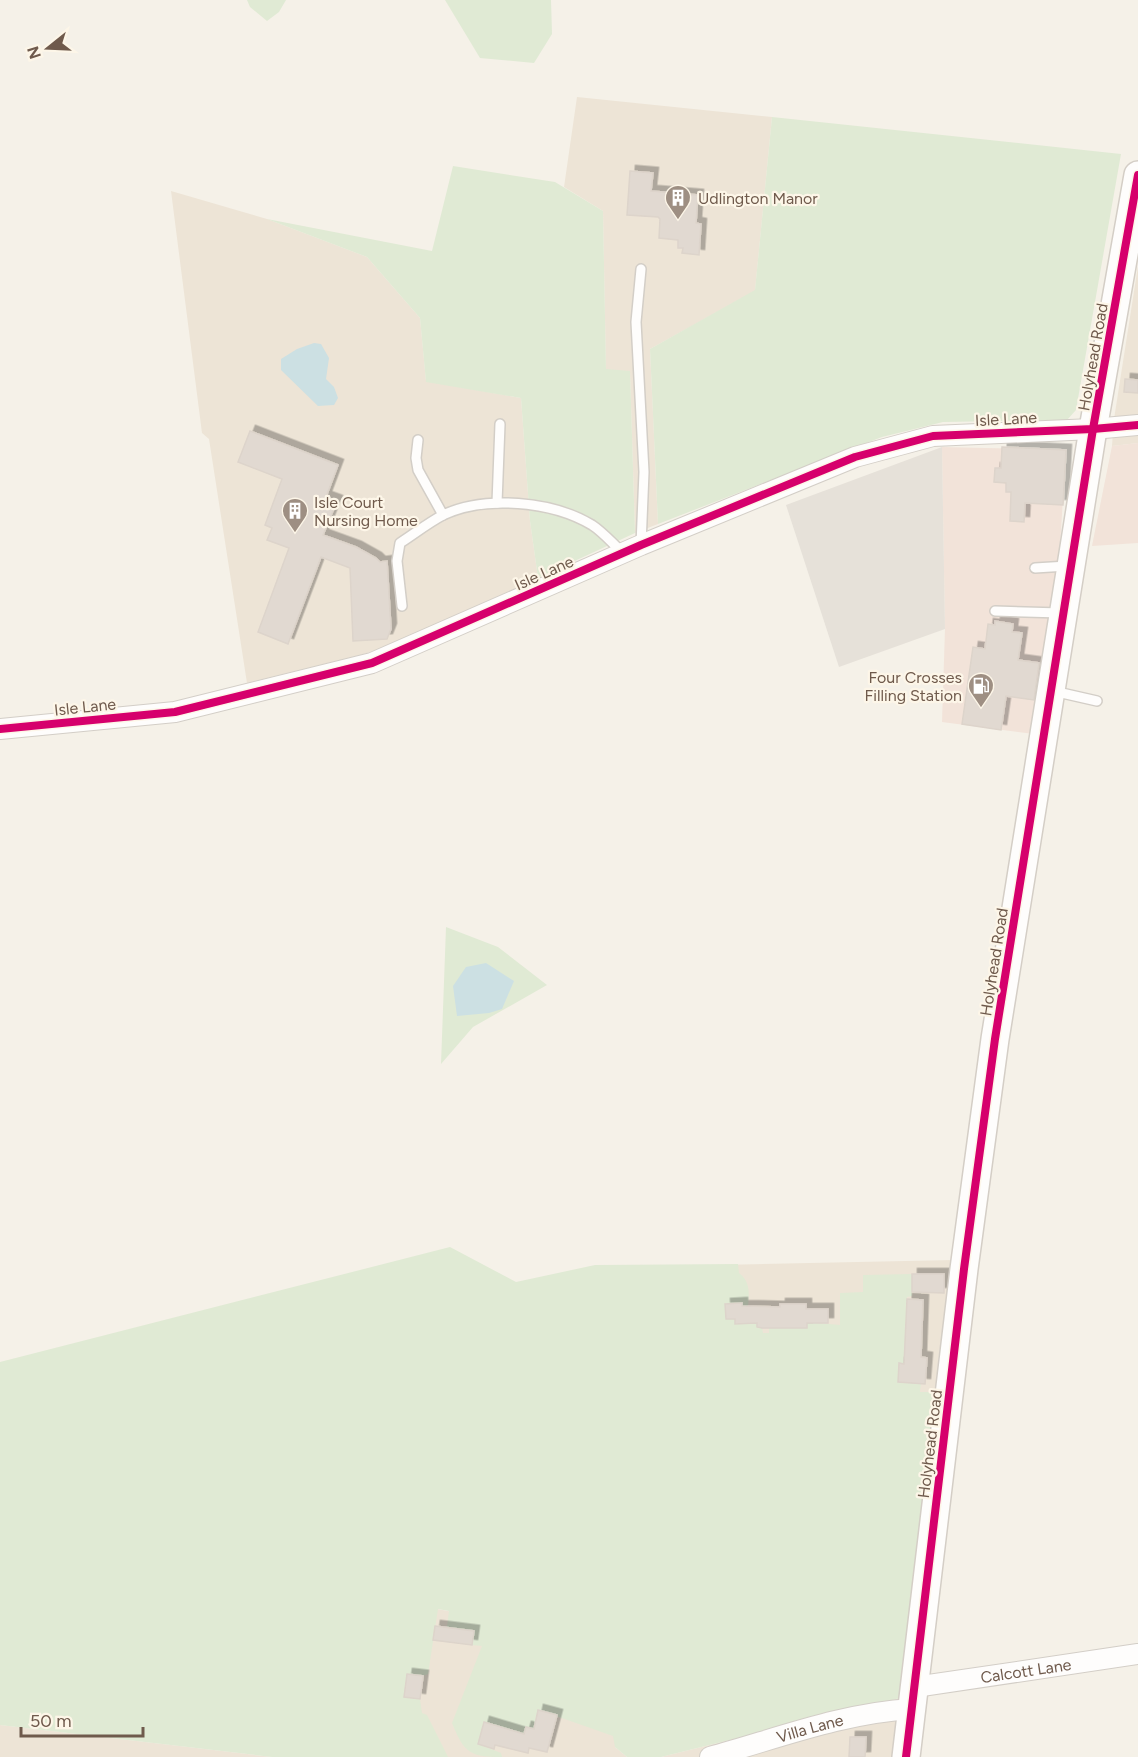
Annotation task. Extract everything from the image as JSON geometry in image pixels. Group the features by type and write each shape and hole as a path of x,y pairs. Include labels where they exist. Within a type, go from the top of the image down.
{"main road":[{"name":"Holyhead Road","path":"906,1757 966,1257 995,1039 1093,429 1138,175"}],"street":[{"name":"Isle Lane","path":"0,729 175,712 372,663 641,545 855,457 933,436 1138,425"},
{"name":"Calcott Lane","path":"913,1698 1138,1654"},
{"name":"Villa Lane","path":"710,1757 834,1721 883,1711 913,1698"}],"lane":[{"path":"641,269 636,322 644,472 641,545"},
{"path":"497,503 500,424"},
{"path":"418,440 416,459 418,470 443,515"},
{"path":"402,606 397,561 400,543 443,515 470,506 497,503 547,508 573,515 594,526 623,553"},
{"path":"1035,568 1072,566"},
{"path":"995,611 1063,613"},
{"path":"1050,691 1098,701"}],"shaded area":[{"path":"577,97 772,117 755,291 650,349 658,524 635,533 630,372 606,370 603,211 564,187"},
{"path":"171,191 267,219 367,257 420,318 426,381 521,398 530,521 538,578 392,644 364,654 247,683 209,439 202,433"},
{"path":"1138,266 1138,443 1112,446 1114,419"},
{"path":"314,343 321,344 329,358 326,379 334,387 338,398 334,405 318,406 281,370 281,359 297,349"},
{"path":"1138,443 1138,543 1092,546 1112,446"},
{"path":"942,447 1066,450 1058,578 1034,734 942,722 945,629"},
{"path":"942,447 945,629 839,667 786,505"},
{"path":"486,963 514,981 502,1009 489,1013 457,1016 453,986 466,967"},
{"path":"953,1260 935,1392 835,1394 715,1366 720,1265"},
{"path":"437,1609 646,1648 615,1747 627,1757 369,1757 436,1618"},
{"path":"900,1698 893,1757 661,1757"},
{"path":"0,1725 272,1757 0,1757"}],"green space":[{"path":"247,0 286,0 279,12 267,21 250,7"},
{"path":"445,0 551,0 552,34 534,63 480,58"},
{"path":"772,117 1121,154 1076,410 1067,420 943,422 882,437 658,524 650,349 755,290"},
{"path":"453,166 555,182 603,211 606,369 630,371 635,533 538,578 530,521 521,398 426,382 420,318 367,257 267,219 432,251"},
{"path":"446,927 498,947 547,985 473,1027 441,1064"},
{"path":"450,1247 516,1282 595,1265 738,1264 739,1273 746,1280 748,1288 748,1307 742,1307 742,1303 725,1304 726,1319 735,1319 735,1324 757,1324 757,1327 762,1327 763,1333 769,1333 769,1327 807,1322 840,1325 840,1293 863,1292 863,1275 912,1274 912,1296 907,1297 905,1346 916,1364 899,1363 898,1382 921,1383 920,1392 935,1392 900,1698 661,1757 627,1757 615,1747 613,1736 539,1710 534,1729 526,1727 523,1736 484,1722 478,1744 501,1753 502,1757 482,1756 465,1747 452,1723 482,1646 472,1645 474,1631 447,1627 449,1611 438,1609 428,1674 423,1676 420,1699 422,1713 427,1715 448,1757 272,1757 0,1725 0,1362"}],"building":[{"name":"Udlington Manor","path":"630,171 653,173 651,191 698,195 696,223 701,224 699,255 682,253 683,248 678,248 678,240 659,238 660,219 658,217 627,215"},
{"path":"1125,379 1138,380 1138,393 1124,392"},
{"name":"Isle Court Nursing Home","path":"250,431 338,465 326,497 337,501 323,535 356,547 380,562 387,561 391,629 387,639 353,641 350,568 321,557 288,644 258,632 289,548 267,540 272,528 265,525 282,479 238,462"},
{"path":"1002,447 1066,450 1063,505 1025,503 1024,522 1010,521 1011,492 1006,492 1006,483 994,482 995,468 1001,468"},
{"path":"995,621 1013,624 1012,632 1022,633 1018,660 1039,663 1034,700 1006,696 1001,730 962,724 973,647 985,649 988,624 995,625"},
{"path":"912,1274 944,1274 944,1293 912,1292"},
{"path":"907,1299 923,1300 921,1357 927,1358 925,1384 898,1382 899,1363 904,1364"},
{"path":"742,1303 742,1306 780,1307 780,1304 806,1304 806,1309 828,1309 828,1323 807,1323 807,1328 762,1328 757,1327 757,1323 735,1324 735,1319 726,1319 725,1304"},
{"path":"435,1626 474,1631 472,1645 433,1640"},
{"path":"407,1674 423,1676 420,1699 404,1697"},
{"path":"538,1710 557,1715 547,1752 529,1748 528,1753 495,1745 494,1749 478,1744 484,1722 524,1734 526,1727 534,1729"},
{"path":"850,1737 866,1737 865,1757 849,1757"}],"cycle path":[{"path":"906,1757 964,1269 995,1039 1093,429 1138,175"},
{"path":"0,729 175,712 372,663 641,545 855,457 933,436 1138,425"}],"place":[{"name":"Udlington Manor","path":"678,221"},
{"name":"Isle Court Nursing Home","path":"295,534"},
{"name":"Four Crosses Filling Station","path":"981,709"}]}
